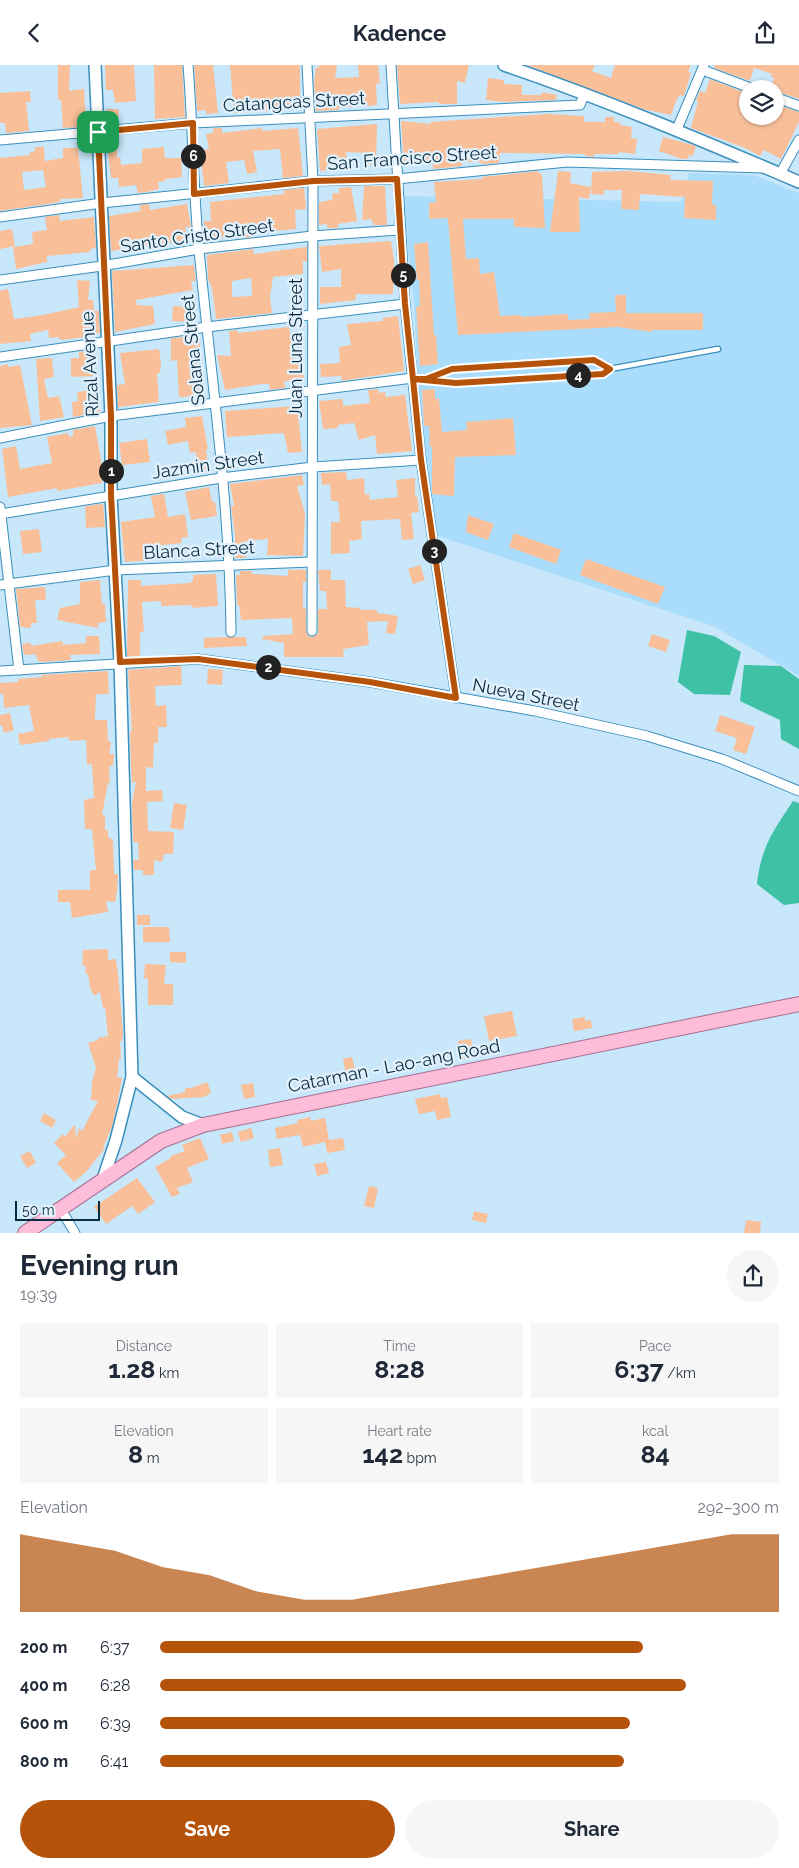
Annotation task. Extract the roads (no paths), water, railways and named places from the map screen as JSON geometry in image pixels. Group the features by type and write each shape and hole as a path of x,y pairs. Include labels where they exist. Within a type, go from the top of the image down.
{"main road":[{"name":"Catarman - Lao-ang Road","path":"25,1233 160,1141 203,1125 799,1004"}],"street":[{"name":"Rizal Avenue","path":"95,65 102,203 102,266 111,416 111,495 120,662 132,1077 116,1140 103,1179"},
{"name":"Solana Street","path":"188,65 193,123 194,194 222,478 231,632"},
{"name":"Juan Luna Street","path":"307,65 313,181 312,631"},
{"path":"391,65 405,304 421,460 456,698"},
{"path":"504,65 569,87 584,95 676,129 799,182"},
{"path":"676,129 704,67 739,83"},
{"name":"Catangcas Street","path":"0,140 193,123 580,105 584,95"},
{"path":"784,100 799,106"},
{"path":"780,174 799,140"},
{"name":"San Francisco Street","path":"0,217 102,203 313,181 397,179 567,161 767,168"},
{"name":"Santo Cristo Street","path":"0,280 102,266 199,249 312,236 400,230"},
{"path":"0,357 207,327 405,304"},
{"path":"0,439 111,416 215,405 313,390 413,379"},
{"name":"Jazmin Street","path":"0,511 222,478 313,467 421,460"},
{"path":"0,511 4,584 19,670"},
{"name":"Blanca Street","path":"4,584 116,570 311,562"},
{"name":"Nueva Street","path":"0,671 120,662 198,659 360,681 535,711 647,736 722,759 799,791"},
{"path":"132,1077 182,1117 203,1125"},
{"path":"60,1208 75,1233"}],"lane":[{"path":"413,379 456,383 603,374 610,369 718,349"},
{"path":"426,379 452,369 594,360 610,369"}]}
